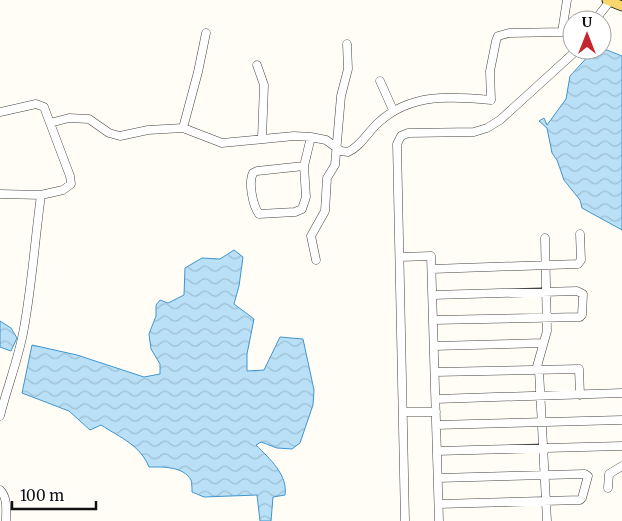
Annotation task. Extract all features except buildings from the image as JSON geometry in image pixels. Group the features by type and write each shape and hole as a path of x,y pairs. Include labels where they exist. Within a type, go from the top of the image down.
{"main road":[{"path":"609,1 622,6"}],"street":[{"path":"50,123 64,118 89,119 109,133 120,136 148,130 183,128 219,143 262,138 311,137 326,140 344,152 350,152 373,127 393,110 415,102 440,98 454,97 491,100 490,72 498,36 509,33 562,32 567,0"},
{"path":"183,128 206,33"},
{"path":"316,260 312,233 325,212 327,178 335,165 341,96 348,69 347,44"},
{"path":"405,521 397,144 401,136 408,134 474,132 487,128 500,120 566,60"},
{"path":"256,65 264,84 262,138"},
{"path":"380,81 393,110"},
{"path":"0,112 32,105 41,105 46,111 71,181 69,186 63,190 41,195 0,194"},
{"path":"304,166 253,173 250,178 255,208 259,214 295,212 302,209 306,197 304,166 311,137"},
{"path":"0,416 17,360 24,328 41,195"},
{"path":"432,269 580,263 580,234"},
{"path":"544,238 547,331 537,370 547,521"},
{"path":"400,257 431,256 439,521"},
{"path":"433,295 577,291 583,294 582,317 434,320"},
{"path":"434,346 543,344"},
{"path":"435,372 579,369 580,394"},
{"path":"436,399 622,393"},
{"path":"403,412 436,412"},
{"path":"436,425 622,420"},
{"path":"437,451 622,446"},
{"path":"608,488 609,474 622,466"},
{"path":"438,478 585,474 588,476 582,498 438,504"},
{"path":"0,490 4,495 6,521"}],"water":[{"path":"612,52 622,56 622,230 582,208 580,200 564,180 557,160 552,153 547,128 539,121 544,118 547,125 566,99 570,76 585,60 612,60"},
{"path":"234,250 243,257 239,286 234,304 254,319 247,354 247,371 264,370 280,337 303,339 314,390 313,405 300,443 292,449 277,448 261,442 256,445 277,468 284,481 285,495 273,497 271,521 260,521 257,495 204,497 192,492 191,480 183,472 172,468 149,467 135,447 101,425 90,430 69,411 22,393 32,345 77,355 144,377 160,374 160,364 151,349 149,334 156,316 156,305 160,300 168,303 184,295 185,268 202,258 220,259"},
{"path":"0,321 11,328 17,338 11,351 0,347"}]}
